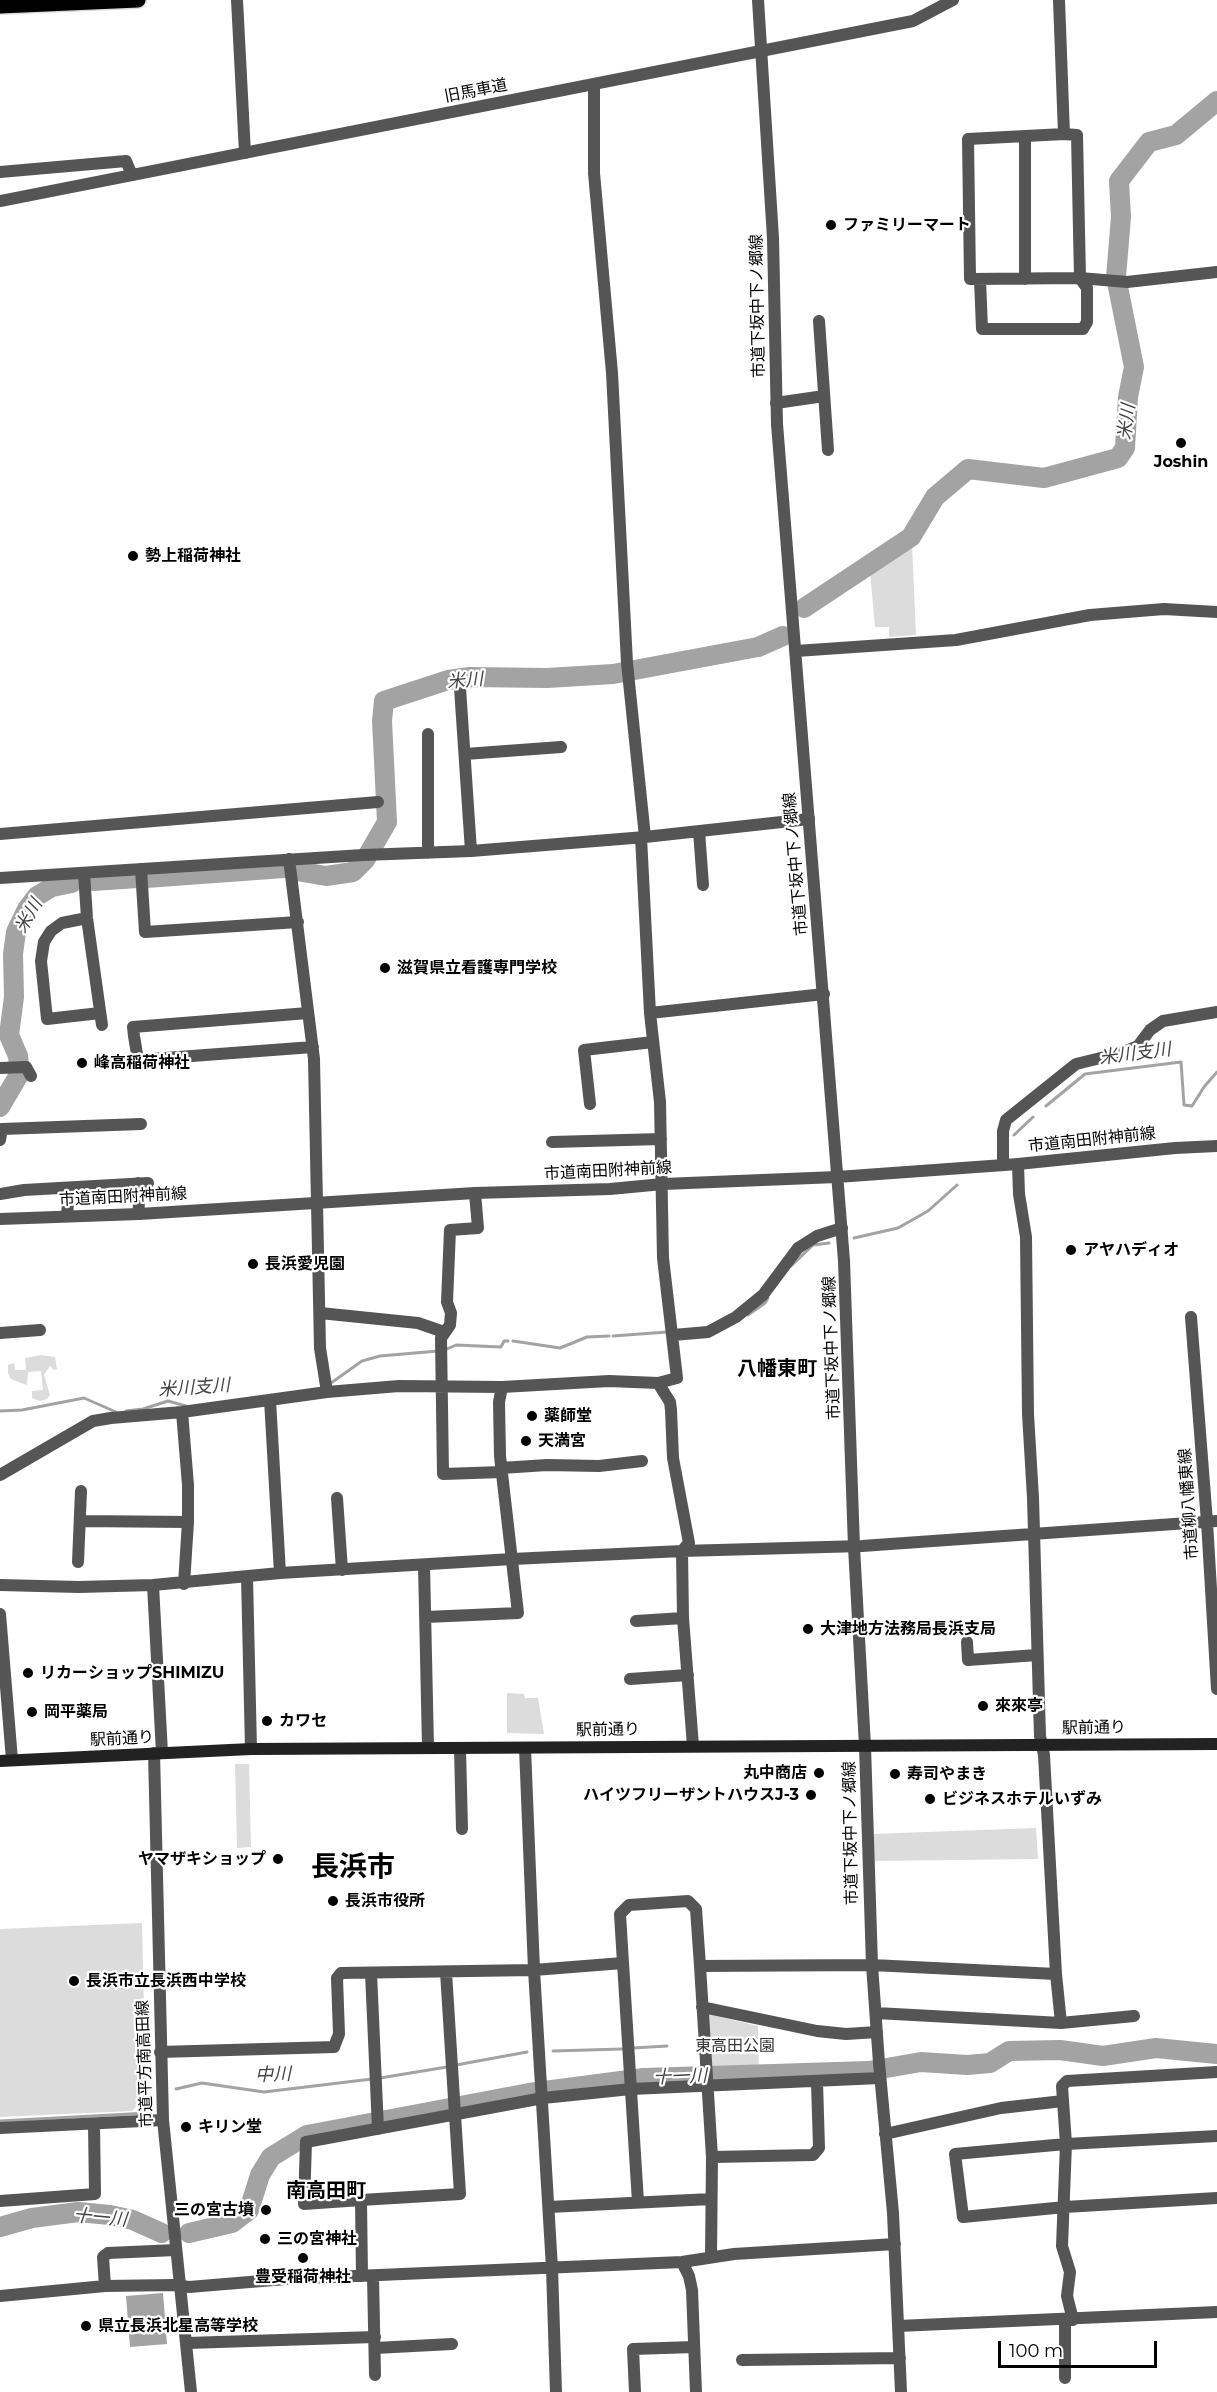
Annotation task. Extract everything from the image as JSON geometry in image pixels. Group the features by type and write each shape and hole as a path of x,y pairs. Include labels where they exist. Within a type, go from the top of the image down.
{"main road":[{"path":"0,6 138,0"},
{"name":"駅前通り","path":"6,1761 251,1749 1217,1744"}],"street":[{"path":"237,0 245,153"},
{"name":"市道下坂中下ノ郷線","path":"758,0 773,238 776,403 842,1228 853,1460 854,1547 865,1746 872,1965 895,2244 901,2392"},
{"name":"旧馬車道","path":"0,201 913,21 953,0"},
{"path":"1059,0 1064,134"},
{"path":"0,1475 93,1421 182,1412 327,1392 399,1386 502,1387 609,1381 658,1383 677,1378 663,1258 660,1102 650,1013 643,837 628,671 612,373 594,173 594,84"},
{"path":"981,279 982,329 1083,329 1087,322 1087,288 1080,278 1077,135 1064,134 968,139 970,279 1080,278 1127,282 1217,272"},
{"path":"1025,137 1025,279"},
{"path":"0,172 126,161 132,175"},
{"path":"819,321 828,450"},
{"path":"776,403 824,396"},
{"path":"796,651 956,640 1090,615 1164,609 1217,612"},
{"path":"460,688 471,851"},
{"path":"428,734 428,853"},
{"path":"465,754 561,747"},
{"path":"0,834 378,802"},
{"path":"0,878 289,859 471,851 643,837 809,819"},
{"path":"699,831 703,885"},
{"path":"289,859 312,1047 320,1348 327,1392"},
{"path":"141,869 145,932 298,922"},
{"path":"84,873 87,918 101,1019 47,1019 41,961 44,942 51,931 62,923 87,918"},
{"path":"650,1013 824,994"},
{"path":"1003,1165 1003,1131 1006,1120 1076,1064 1121,1053 1138,1046 1150,1030 1163,1021 1217,1012"},
{"path":"308,1013 133,1027 130,1036 138,1060 312,1047"},
{"path":"590,1104 584,1050 653,1042"},
{"path":"0,1068 24,1070"},
{"path":"0,1140 2,1129 141,1124"},
{"path":"552,1142 661,1138"},
{"name":"市道南田附神前線","path":"0,1219 139,1214 475,1193 610,1189 663,1184 837,1177 1217,1146"},
{"path":"1018,1164 1019,1194 1026,1237 1028,1414 1041,1746 1044,1755 1056,1974 1062,2023"},
{"path":"0,1194 24,1190 143,1183 139,1214"},
{"path":"67,1215 69,1188"},
{"path":"475,1193 478,1228 450,1230 447,1302 451,1313 450,1325 441,1338 443,1474 547,1465 599,1466 642,1461"},
{"path":"673,1335 708,1332 736,1317 763,1295 798,1248 817,1236 842,1228"},
{"path":"320,1313 418,1323 444,1332"},
{"name":"市道柳八幡東線","path":"1191,1317 1212,1522 1217,1689"},
{"path":"0,1333 40,1330"},
{"path":"658,1383 670,1402 673,1458 689,1543 682,1551 683,1618 693,1746"},
{"path":"426,1617 518,1613 501,1470 499,1402 502,1387"},
{"path":"270,1400 280,1573"},
{"path":"182,1412 188,1485 184,1584"},
{"path":"78,1562 81,1491"},
{"path":"337,1498 342,1570"},
{"path":"80,1521 188,1522"},
{"path":"0,1586 79,1587 184,1584 280,1573 512,1559 682,1551 854,1547 1212,1522"},
{"path":"424,1565 428,1748"},
{"path":"247,1577 251,1749"},
{"name":"市道平方南高田線","path":"153,1585 158,1753 160,2052 163,2120 191,2392"},
{"path":"0,1614 6,1761"},
{"path":"636,1621 683,1618"},
{"path":"966,1642 968,1660 1037,1655"},
{"path":"630,1678 688,1675"},
{"path":"460,1748 462,1829"},
{"path":"525,1748 534,1970 552,2268 556,2392"},
{"path":"638,2202 620,1914 629,1905 688,1901 696,1909 700,1966 712,2157 711,2257"},
{"path":"160,2052 334,2047 339,2034 338,1976 341,1973 534,1970 623,1963"},
{"path":"700,1966 872,1965 1056,1974"},
{"path":"446,1971 454,2108 460,2194 304,2204 306,2142 378,2122 454,2108 542,2092 631,2083 707,2080 817,2082 880,2071"},
{"path":"370,1973 378,2122"},
{"path":"702,2007 817,2031 846,2034 877,2032"},
{"path":"876,2013 1062,2023 1134,2016"},
{"path":"1065,2378 1069,2320 1067,2296 1070,2272 1062,2246 1066,2144 1062,2086 1067,2080 1217,2072"},
{"path":"712,2157 813,2155 819,2148 817,2082"},
{"path":"885,2134 1001,2108 1063,2101"},
{"path":"0,2128 163,2120"},
{"path":"0,2201 95,2194 94,2124"},
{"path":"1217,2136 1066,2144 955,2154 963,2217 1065,2207 1217,2199"},
{"path":"549,2207 711,2199"},
{"path":"361,2200 375,2343 375,2375"},
{"path":"0,2296 105,2286 181,2285 189,2287 368,2276 681,2262 711,2257 895,2244"},
{"path":"105,2286 103,2257 108,2253 176,2250"},
{"path":"681,2262 689,2276 692,2290 696,2392"},
{"path":"898,2326 1217,2312"},
{"path":"187,2343 452,2344"},
{"path":"635,2392 633,2349 694,2347"},
{"path":"742,2360 900,2358"}],"green space":[{"path":"912,545 916,635 889,637 889,627 875,627 870,572"},
{"path":"41,1355 55,1357 57,1369 54,1370 50,1366 44,1375 50,1395 47,1399 40,1401 32,1398 32,1391 43,1390 41,1371 28,1372 27,1385 11,1379 8,1365 14,1363 15,1370 26,1370 25,1358"},
{"path":"507,1693 524,1694 525,1698 538,1698 544,1734 507,1733"},
{"path":"235,1764 249,1764 251,1847 237,1848"},
{"path":"1036,1828 1038,1859 870,1861 871,1834"},
{"path":"142,1923 146,2096 132,2111 0,2117 0,1929"},
{"name":"東高田公園","path":"708,2014 758,2026 759,2070 712,2072"}],"shaded area":[{"path":"163,2293 167,2344 130,2347 126,2296"}],"waterway":[{"name":"米川","path":"804,608 911,537 935,497 968,469 1044,478 1118,458 1125,448 1128,397 1134,367 1116,277 1121,217 1119,181 1149,142 1176,135 1217,101"},
{"name":"米川","path":"297,871 326,876 353,872 365,860 387,822 382,721 384,701 448,680 470,677 547,678 613,674 758,647 783,636"},
{"name":"米川","path":"146,878 284,868"},
{"name":"米川","path":"93,881 137,878"},
{"name":"米川","path":"0,1107 20,1073 18,1056 9,1035 14,997 13,954 16,932 27,909 37,896 52,887 72,883"},
{"name":"米川支川","path":"1046,1106 1085,1074 1181,1062 1184,1105 1192,1106 1217,1072"},
{"name":"米川支川","path":"1014,1135 1033,1117"},
{"name":"米川支川","path":"854,1238 898,1228 928,1211 957,1185"},
{"name":"米川支川","path":"791,1266 813,1245 829,1243"},
{"name":"米川支川","path":"748,1315 765,1303 768,1298"},
{"name":"米川支川","path":"613,1336 667,1332"},
{"name":"米川支川","path":"513,1341 560,1348 587,1337 609,1336"},
{"name":"米川支川","path":"447,1349 456,1345 501,1347 504,1341 508,1341"},
{"name":"米川支川","path":"331,1383 362,1361 380,1356 438,1351"},
{"name":"米川支川","path":"0,1411 22,1410 84,1398 116,1412"},
{"name":"米川支川","path":"126,1411 143,1409 168,1401 186,1406"},
{"name":"中川","path":"633,2048 667,2046"},
{"name":"十一川","path":"189,2233 232,2223 249,2210 260,2175 271,2157 307,2135 529,2093 644,2078 869,2071 921,2062 967,2065 990,2063 1009,2051 1060,2050 1103,2056 1156,2048 1217,2054"},
{"name":"中川","path":"553,2051 622,2049"},
{"name":"中川","path":"456,2065 527,2052"},
{"name":"中川","path":"380,2078 447,2067"},
{"name":"中川","path":"176,2089 202,2083 264,2092 372,2079"},
{"name":"中川","path":"0,2121 148,2113"},
{"name":"十一川","path":"0,2227 32,2218 78,2212 133,2220 162,2233"}],"place":[{"name":"ファミリーマート","path":"831,225"},
{"name":"Joshin","path":"1181,443"},
{"name":"勢上稲荷神社","path":"133,556"},
{"name":"滋賀県立看護専門学校","path":"385,968"},
{"name":"峰高稲荷神社","path":"82,1063"},
{"name":"アヤハディオ","path":"1071,1250"},
{"name":"長浜愛児園","path":"253,1264"},
{"name":"薬師堂","path":"532,1416"},
{"name":"天満宮","path":"526,1441"},
{"name":"大津地方法務局長浜支局","path":"808,1629"},
{"name":"リカーショップSHIMIZU","path":"28,1673"},
{"name":"來來亭","path":"983,1706"},
{"name":"岡平薬局","path":"32,1712"},
{"name":"カワセ","path":"267,1721"},
{"name":"丸中商店","path":"819,1773"},
{"name":"寿司やまき","path":"895,1774"},
{"name":"ハイツフリーザントハウスJ-3","path":"811,1795"},
{"name":"ビジネスホテルいずみ","path":"930,1799"},
{"name":"ヤマザキショップ","path":"278,1859"},
{"name":"長浜市役所","path":"333,1901"},
{"name":"長浜市立長浜西中学校","path":"74,1981"},
{"name":"キリン堂","path":"186,2127"},
{"name":"三の宮古墳","path":"266,2210"},
{"name":"三の宮神社","path":"265,2239"},
{"name":"豊受稲荷神社","path":"303,2258"},
{"name":"県立長浜北星高等学校","path":"86,2326"}],"district":[{"name":"八幡東町","path":"777,1369"},
{"name":"長浜市","path":"353,1868"},
{"name":"南高田町","path":"326,2191"}]}
